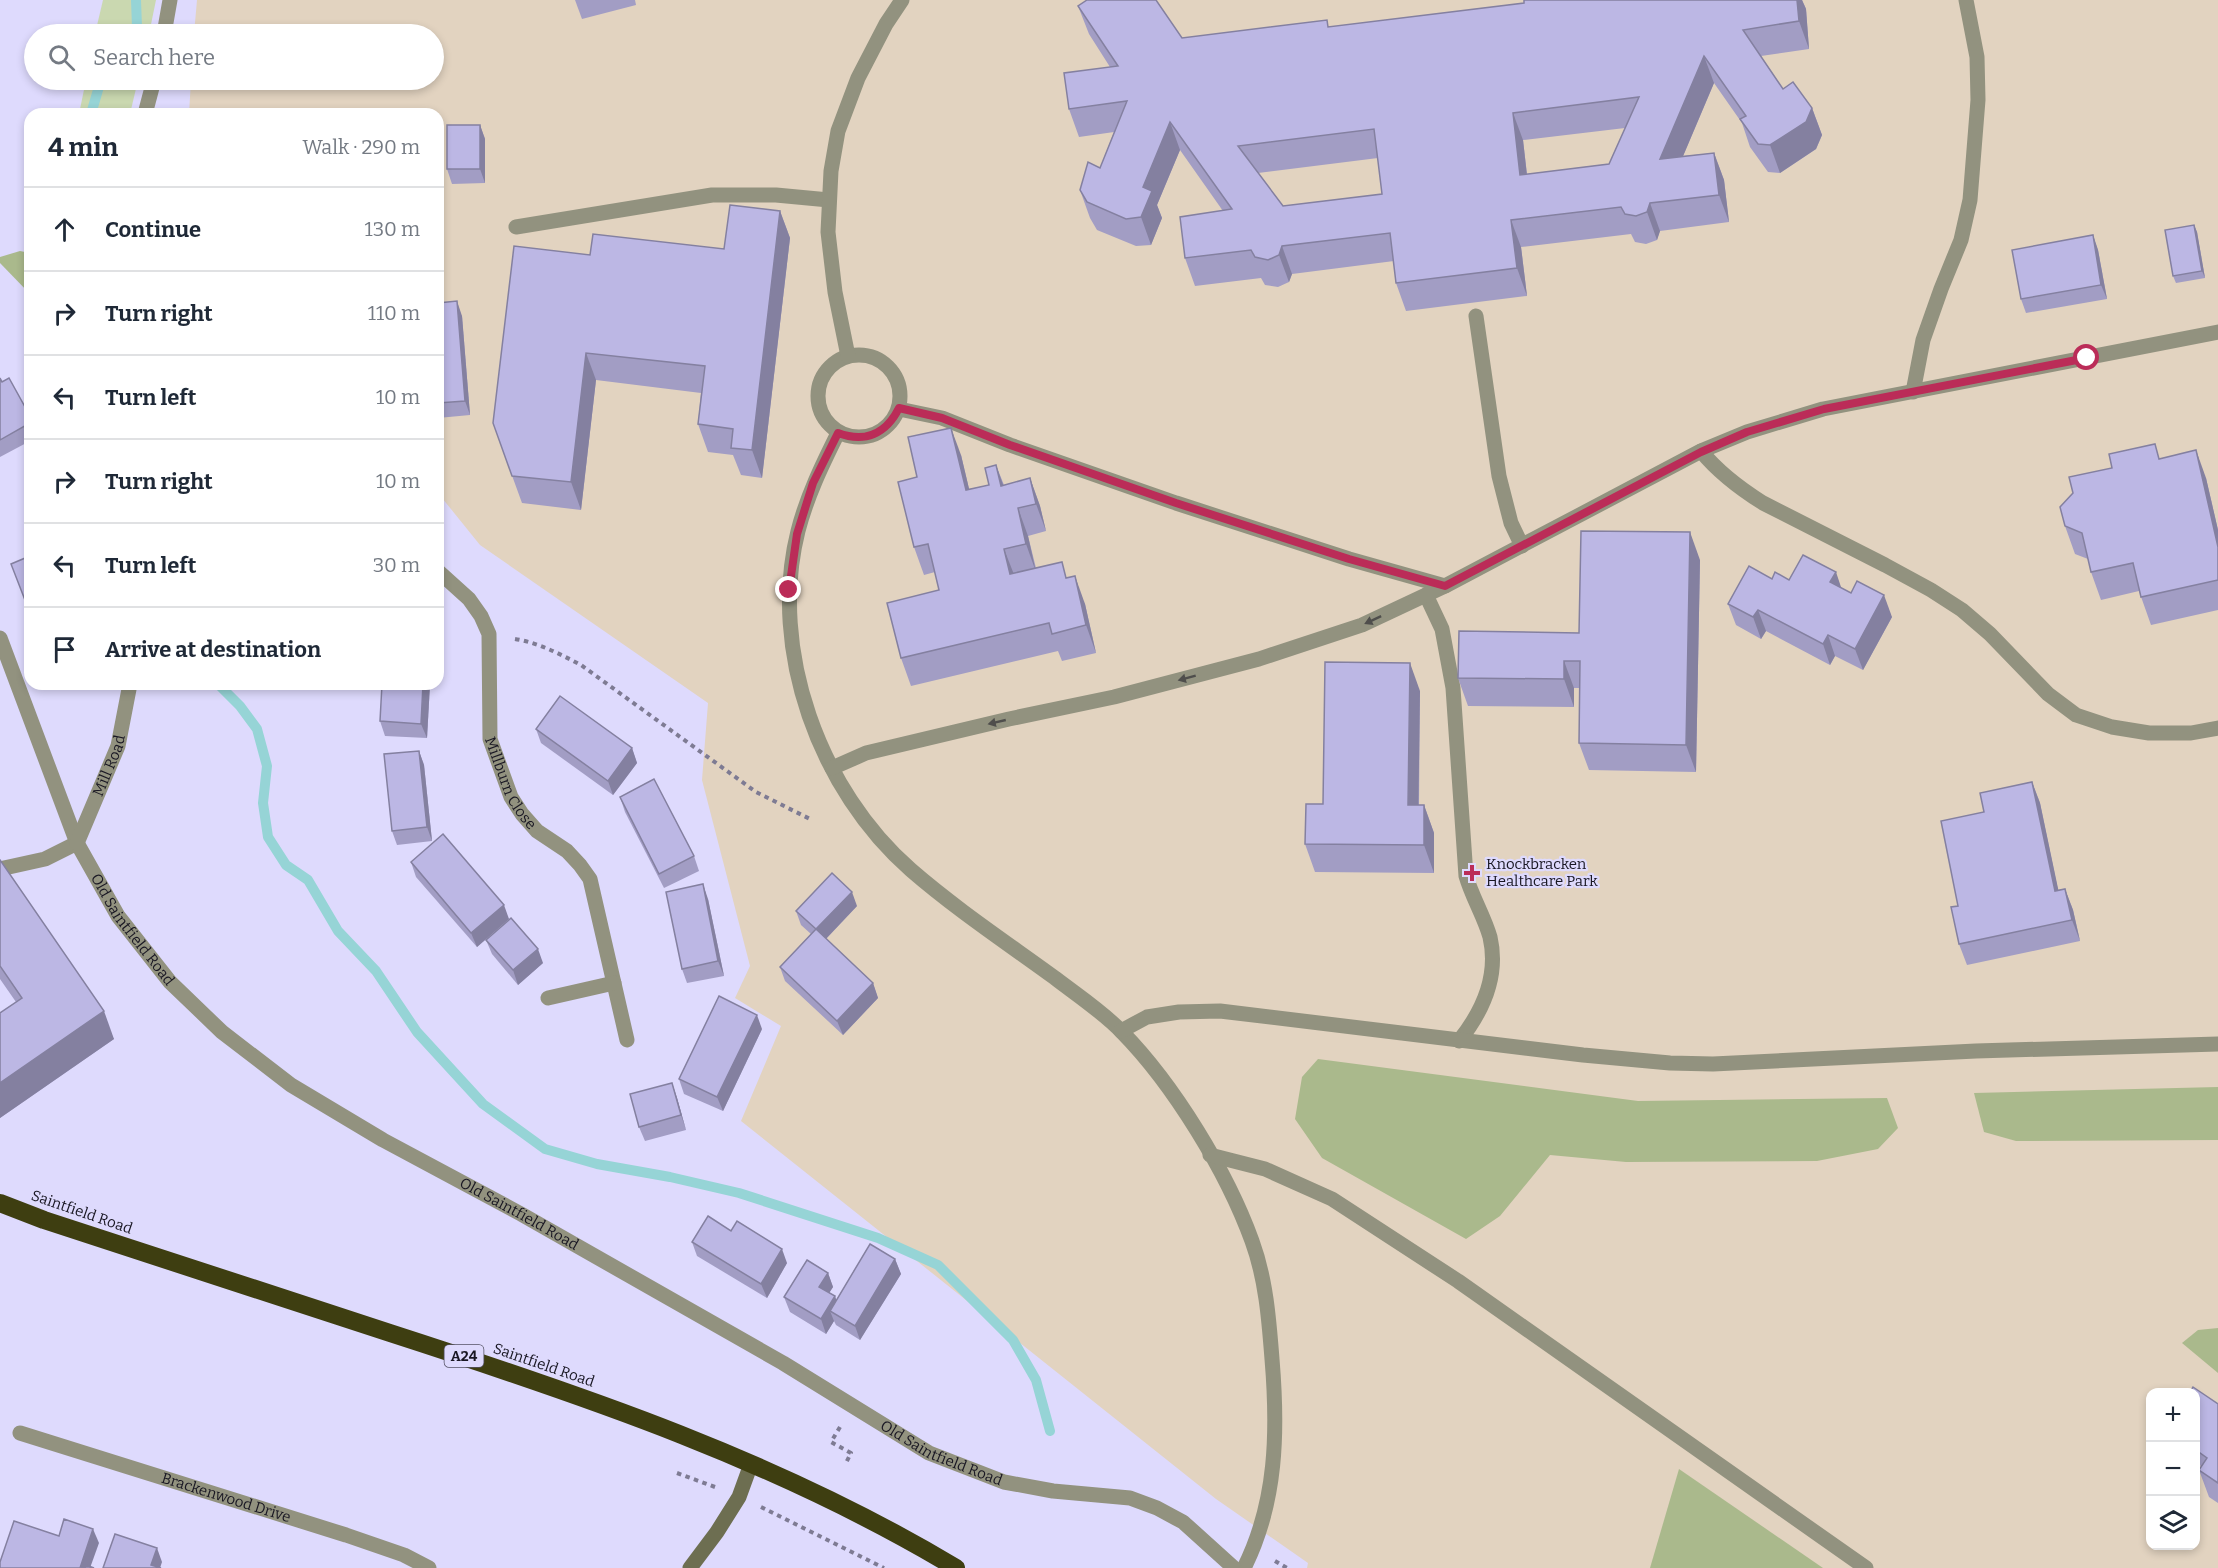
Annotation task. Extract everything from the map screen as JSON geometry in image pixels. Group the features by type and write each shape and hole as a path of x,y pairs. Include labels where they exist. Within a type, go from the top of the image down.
{"highway":[{"name":"Saintfield Road","path":"0,1203 78,1231 536,1380 668,1428 834,1501 956,1568"}],"street":[{"path":"166,24 170,0"},
{"path":"848,356 835,292 828,232 831,171 838,131 858,78 886,24 902,0"},
{"path":"1913,392 1923,340 1961,240 1970,200 1978,100 1977,57 1966,0"},
{"path":"147,108 151,90"},
{"path":"516,227 712,195 776,195 830,200"},
{"path":"1476,316 1499,476 1511,524 1522,546"},
{"path":"832,768 866,753 1114,697 1259,659 1362,625 1445,586 1701,452 1747,432 1824,409 2218,332"},
{"path":"861,354 873,357 884,363 899,383 901,396 899,408 893,419 874,435 863,438 838,433 827,424 820,412 817,399 819,384 830,367 848,356 861,354"},
{"path":"899,408 942,418 1010,445 1176,503 1349,559 1445,586"},
{"path":"838,433 813,483 797,534 789,590 799,683 813,728 847,798 870,829 910,869 1121,1030 1144,1057 1193,1124 1229,1190 1253,1243 1268,1307 1276,1412 1272,1474 1263,1522 1244,1568"},
{"path":"1701,452 1717,471 1755,498 1931,590 1962,610 1990,634 2048,694 2076,715 2112,727 2149,733 2191,733 2218,728"},
{"name":"Millburn Close","path":"444,577 469,599 481,616 489,634 490,739 512,797 522,814 537,831 567,851 590,879 627,1040"},
{"path":"1426,595 1442,629 1453,688 1466,876 1470,893 1489,936 1492,958 1491,978 1480,1012 1459,1041"},
{"name":"Old Saintfield Road","path":"0,639 77,843 118,916 170,982 222,1032 291,1085 383,1140 520,1214 783,1363 929,1453 1004,1482 1053,1491 1130,1498 1157,1508 1183,1522 1234,1568"},
{"name":"Mill Road","path":"77,843 118,746 129,690"},
{"path":"0,869 45,859 77,843"},
{"path":"548,998 614,983"},
{"path":"1121,1030 1147,1017 1179,1012 1220,1011 1594,1056 1702,1064 1976,1051 2213,1045"},
{"path":"1210,1155 1265,1169 1332,1199 1458,1281 1866,1568"},
{"name":"Brackenwood Drive","path":"20,1433 346,1535 404,1555 429,1568"},
{"path":"690,1568 717,1532 738,1497 752,1464"}],"path":[{"path":"530,642 581,665 756,792 812,820"},
{"path":"845,1465 851,1453"},
{"path":"677,1473 807,1528 884,1568"}],"shaded area":[{"name":"Knockbracken Healthcare Park","path":"197,0 2218,0 2218,1568 1307,1568 1308,1563 1216,1499 741,1121 781,1026 735,998 750,966 702,780 708,703 480,545 444,500 444,108 189,108 190,90 444,90 444,24 195,24"}],"green space":[{"path":"103,0 156,0 151,24 97,24"},
{"path":"84,90 136,90 131,108 80,108"},
{"path":"24,252 24,288 0,263 0,257"},
{"path":"1318,1059 1638,1101 1887,1098 1898,1128 1878,1149 1817,1161 1626,1162 1550,1155 1500,1216 1466,1239 1322,1158 1295,1119 1302,1077"},
{"path":"2218,1087 2218,1140 2016,1141 1984,1132 1974,1093"},
{"path":"2218,1328 2218,1373 2182,1343 2198,1330"},
{"path":"1679,1469 1823,1568 1650,1568"}],"building":[{"path":"1087,0 1156,0 1182,38 1327,20 1328,27 1524,3 1524,0 1797,0 1799,21 1743,30 1783,89 1793,82 1812,108 1806,122 1770,145 1758,144 1740,119 1746,116 1704,56 1660,159 1714,153 1719,195 1650,203 1647,212 1636,216 1625,214 1621,207 1511,220 1517,268 1396,283 1390,233 1282,246 1279,255 1268,260 1255,257 1251,250 1185,258 1180,217 1232,209 1170,122 1143,187 1152,191 1141,217 1126,219 1087,202 1080,190 1088,162 1100,168 1127,101 1069,109 1064,73 1118,66 1078,6","holes":["1639,97 1609,164 1520,175 1513,113","1374,129 1382,194 1283,206 1238,146"]},
{"path":"447,125 480,125 480,169 447,169"},
{"path":"730,205 780,211 752,450 731,448 733,429 698,424 705,366 586,353 571,482 512,476 493,423 514,246 590,255 593,234 724,249"},
{"path":"2194,225 2202,271 2173,276 2165,230"},
{"path":"2093,235 2101,285 2021,299 2012,250"},
{"path":"457,301 465,401 444,403 444,302"},
{"path":"0,378 2,382 9,378 24,405 24,426 0,440"},
{"path":"951,428 966,490 989,485 985,468 996,465 1001,486 1030,478 1036,504 1018,508 1026,544 1004,549 1010,574 1062,562 1066,578 1075,576 1086,625 1052,634 1049,623 901,658 887,603 939,590 928,544 914,547 898,482 917,477 908,437"},
{"path":"2155,444 2159,459 2196,450 2218,547 2218,580 2141,597 2133,563 2091,572 2082,533 2065,526 2060,507 2073,493 2069,477 2112,468 2109,454"},
{"path":"1581,531 1690,532 1686,745 1579,743 1580,661 1564,661 1564,679 1458,678 1459,631 1579,633"},
{"path":"1803,555 1836,572 1830,582 1851,593 1857,581 1884,595 1855,649 1828,635 1823,644 1758,610 1753,617 1728,604 1749,566 1772,579 1775,572 1789,580"},
{"path":"24,559 24,598 11,564"},
{"path":"1325,662 1410,663 1408,805 1424,805 1424,845 1305,844 1306,804 1323,804"},
{"path":"382,690 423,690 421,724 380,721"},
{"path":"560,696 632,748 608,781 536,729"},
{"path":"419,751 427,827 392,831 384,754"},
{"path":"654,779 694,856 659,874 620,797"},
{"path":"2032,782 2055,891 2065,889 2072,920 1959,944 1951,907 1958,906 1941,821 1984,812 1980,793"},
{"path":"443,834 504,905 471,933 411,862"},
{"path":"0,860 104,1011 0,1083 0,1013 22,998 0,966"},
{"path":"832,873 852,892 816,929 796,911"},
{"path":"703,884 718,961 682,969 666,892"},
{"path":"511,918 538,949 513,970 486,940"},
{"path":"816,929 873,983 837,1021 780,967"},
{"path":"719,996 757,1015 717,1097 679,1079"},
{"path":"672,1083 681,1115 639,1127 630,1094"},
{"path":"708,1216 731,1231 737,1221 782,1249 761,1284 692,1242"},
{"path":"870,1244 895,1259 855,1326 830,1311"},
{"path":"807,1260 828,1273 819,1287 835,1296 821,1319 784,1297"},
{"path":"2200,1392 2218,1404 2218,1483 2200,1471 2207,1458 2200,1453"},
{"path":"64,1519 93,1529 80,1568 0,1568 14,1521 59,1536"},
{"path":"115,1534 157,1548 151,1565 161,1568 103,1568"}],"waterway":[{"path":"136,0 137,24"},
{"path":"93,108 98,90"},
{"path":"224,690 240,706 257,729 267,766 263,803 268,837 286,865 308,880 338,931 376,971 417,1032 483,1104 545,1149 597,1164 670,1177 739,1193 878,1238 938,1265 1013,1340 1036,1380 1050,1431"}],"place":[{"name":"Knockbracken Healthcare Park","path":"1472,873"}],"route":[{"path":"789,590 797,534 813,483 838,433 863,438 874,435 885,428 899,408 942,418 1010,445 1176,503 1349,559 1445,586 1701,452 1747,432 1824,409 2087,358"}]}
